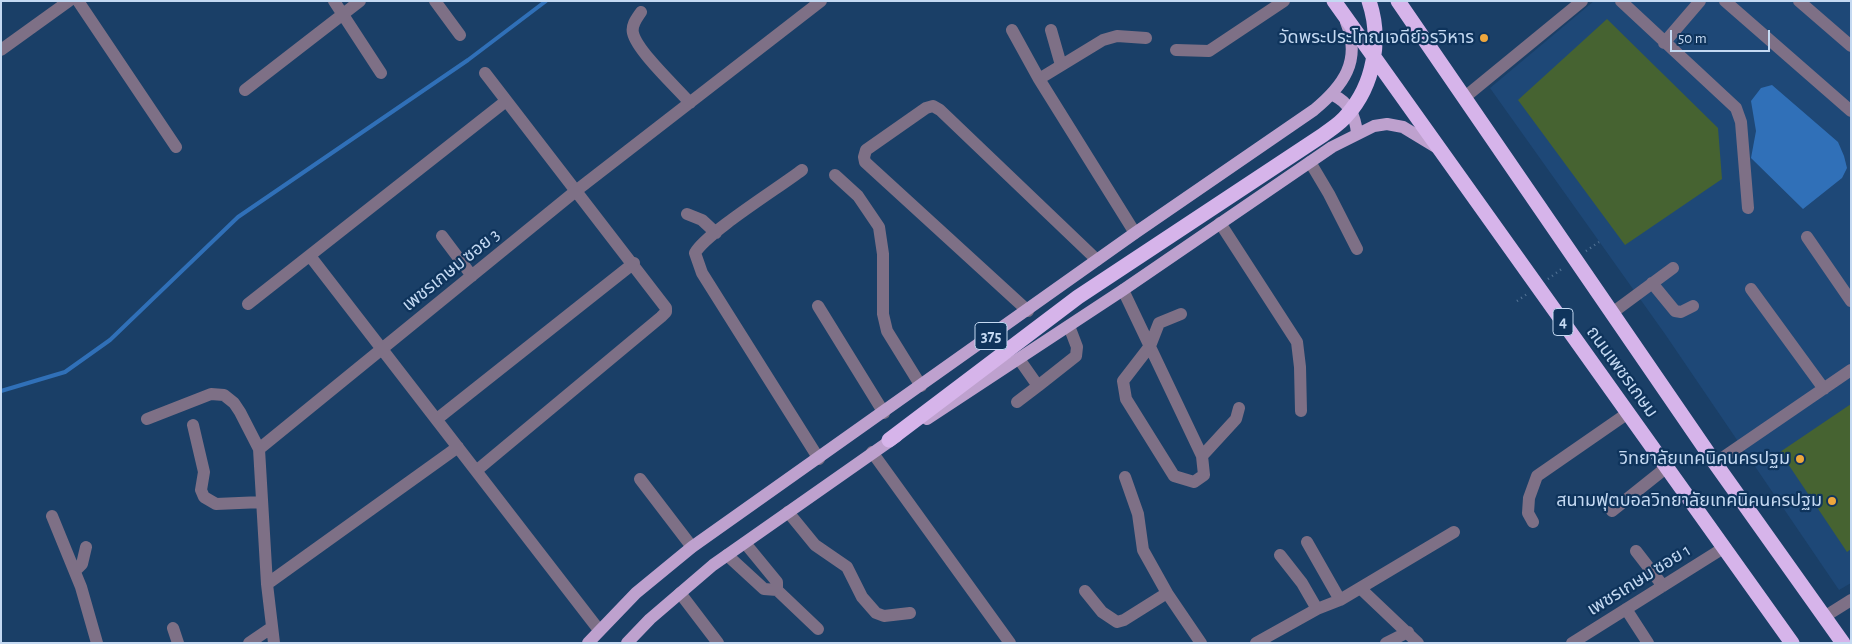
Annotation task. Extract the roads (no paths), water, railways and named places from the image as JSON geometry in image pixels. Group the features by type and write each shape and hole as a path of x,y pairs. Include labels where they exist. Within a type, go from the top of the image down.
{"highway":[{"path":"889,440 1078,297 1323,135 1347,116 1362,91 1374,56 1376,36 1369,1"},
{"name":"ถนนเพชรเกษม","path":"1398,1 1715,463 1843,643"},
{"name":"ถนนเพชรเกษม","path":"1338,7 1792,643"}],"main road":[{"name":"375","path":"588,643 636,593 692,547 1333,95 1344,81 1350,65 1352,46 1350,32 1338,7"},
{"path":"1333,95 1345,103 1354,116 1357,133"},
{"name":"375","path":"627,643 680,593 727,555 889,440 924,421 1019,359 1310,162 1357,133 1374,126 1387,124 1403,127 1438,148"}],"street":[{"path":"1,50 69,1"},
{"path":"78,1 176,147"},
{"path":"334,1 382,73"},
{"path":"245,90 360,1"},
{"path":"435,1 460,35"},
{"name":"เพชรเกษม ซอย 3","path":"259,448 578,190 821,1"},
{"path":"1176,50 1209,51 1284,1"},
{"path":"1465,97 1582,1"},
{"path":"1620,1 1736,108 1741,122 1748,208"},
{"path":"1664,43 1700,1"},
{"path":"1725,1 1851,111"},
{"path":"1799,1 1851,46"},
{"path":"641,12 634,22 633,32 639,46 690,103"},
{"path":"1012,30 1039,79 1135,233"},
{"path":"1051,30 1062,65"},
{"path":"1039,79 1104,40 1117,36 1146,38"},
{"path":"476,471 666,312 664,303 634,263 485,72"},
{"path":"248,304 506,100"},
{"path":"1028,311 865,162 866,150 926,108 933,106 940,110 1098,260"},
{"path":"1310,162 1329,194 1357,249"},
{"path":"802,170 716,233 699,247 695,253 696,261 819,459"},
{"path":"835,175 858,196 879,227 882,254 883,314 887,331 921,386"},
{"path":"687,214 702,220 716,233"},
{"path":"1220,223 1297,342 1300,411"},
{"path":"442,236 472,276"},
{"path":"1807,237 1851,301"},
{"path":"310,256 599,630"},
{"path":"436,419 634,263"},
{"path":"1612,313 1673,268"},
{"path":"1652,284 1675,311 1681,312 1694,306"},
{"path":"1751,289 1824,389"},
{"path":"1123,290 1150,346 1202,456 1204,475 1194,482 1174,476 1126,399 1123,381 1150,346 1159,323 1181,314"},
{"path":"818,306 884,412"},
{"path":"1017,402 1076,356 1077,347 1068,326"},
{"path":"1019,359 1038,386"},
{"path":"1715,463 1851,370"},
{"path":"147,420 211,394 224,395 234,403 240,412 259,448 267,584 274,643"},
{"path":"1202,456 1236,419 1239,408"},
{"path":"1533,522 1528,513 1529,498 1537,476 1628,413"},
{"path":"194,425 204,472 201,490 204,497 216,504 262,502"},
{"path":"267,584 458,447"},
{"path":"872,452 1010,643"},
{"path":"1612,511 1667,467"},
{"path":"1125,477 1138,514 1143,550 1167,593 1201,643"},
{"path":"640,479 692,547"},
{"path":"788,512 815,545 847,567 862,597 876,613 884,616 910,614"},
{"path":"52,516 75,571 97,643"},
{"path":"1256,643 1317,609 1340,600 1454,532"},
{"path":"1307,542 1340,600"},
{"path":"745,543 777,582 777,590"},
{"path":"75,571 82,564 86,547"},
{"name":"เพชรเกษม ซอย 1","path":"1572,643 1724,547"},
{"path":"1636,551 1663,586"},
{"path":"1280,554 1302,583 1317,609"},
{"path":"727,555 764,589 777,590 818,629"},
{"path":"1360,588 1418,643"},
{"path":"1085,591 1102,612 1117,622 1124,620 1167,593"},
{"path":"680,593 718,643"},
{"path":"1824,617 1851,600"},
{"path":"1626,609 1648,643"},
{"path":"173,628 178,643"},
{"path":"249,643 271,628"},
{"path":"1386,643 1408,632"}],"waterway":[{"path":"1,391 65,372 110,340 238,217 468,60 546,1"}],"place":[{"name":"วัดพระประโทณเจดีย์วรวิหาร","path":"1484,38"},
{"name":"วิทยาลัยเทคนิคนครปฐม","path":"1800,459"},
{"name":"สนามฟุตบอลวิทยาลัยเทคนิคนครปฐม","path":"1832,501"}]}
